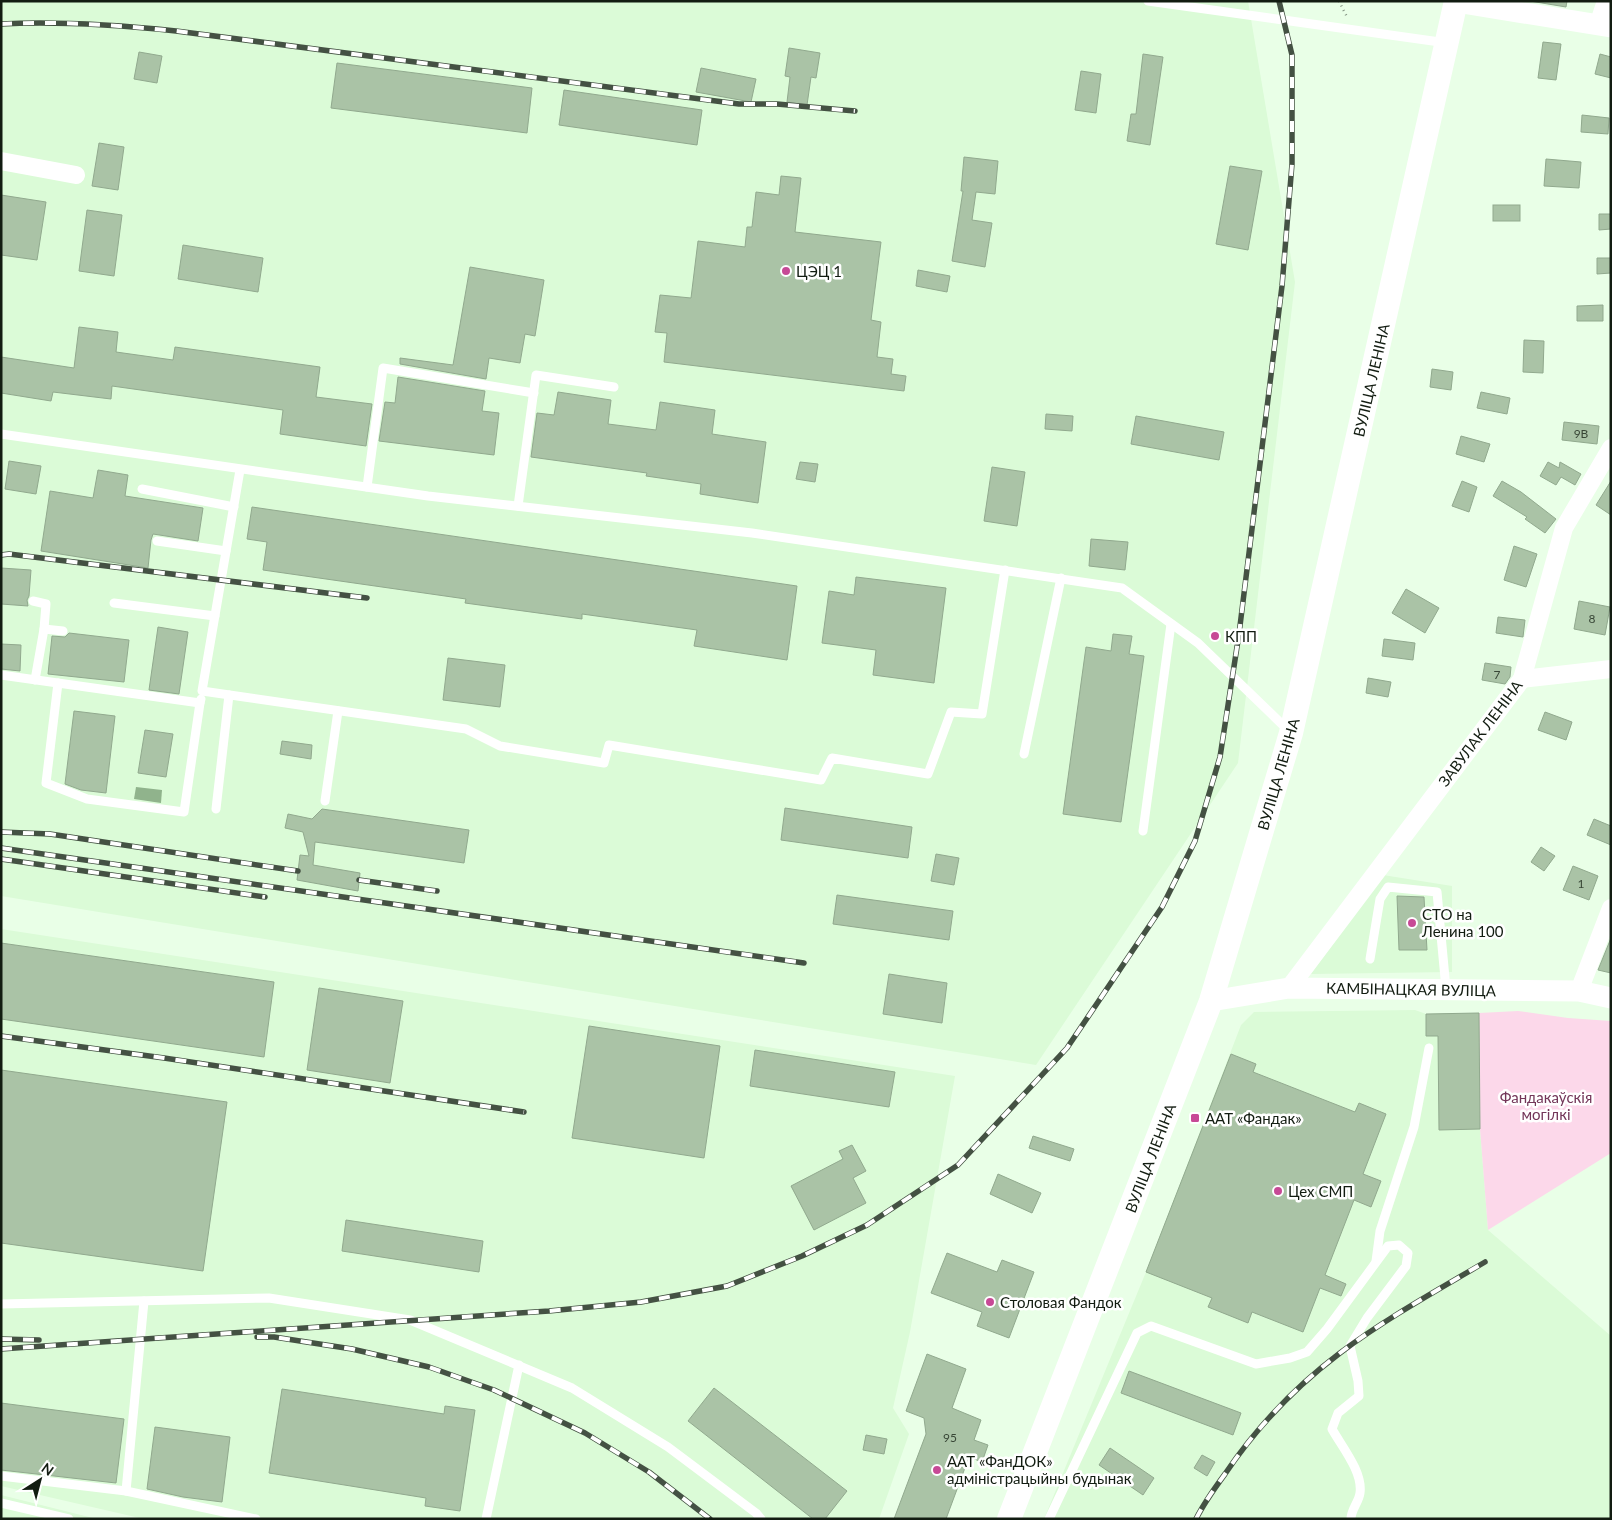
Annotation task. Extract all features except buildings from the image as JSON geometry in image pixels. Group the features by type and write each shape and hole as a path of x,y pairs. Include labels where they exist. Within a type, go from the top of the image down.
{"main road":[{"name":"ВУЛІЦА ЛЕНІНА","path":"1009,1519 1211,1001 1290,733 1456,2"}],"street":[{"path":"1456,2 1604,26 1606,1"},
{"path":"1,161 76,174"},
{"name":"ЗАВУЛАК ЛЕНІНА","path":"1289,988 1522,679 1564,528 1611,448"},
{"path":"1522,679 1611,668"},
{"path":"1579,991 1611,908"},
{"name":"КАМБІНАЦКАЯ ВУЛІЦА","path":"1211,1001 1289,988 1579,991 1611,998"}],"lane":[{"path":"1148,1 1447,43"},
{"path":"1219,11 1220,1"},
{"path":"367,487 383,368 534,393"},
{"path":"518,506 536,374 614,387"},
{"path":"1,434 367,487 752,533 1122,588 1198,643 1290,733"},
{"path":"58,683 46,783 87,799 184,812 200,703 240,470"},
{"path":"142,489 234,507"},
{"path":"157,541 226,551"},
{"path":"202,691 466,729 500,746 604,763 609,745 821,780 832,758 928,774 951,712 982,714 1005,570"},
{"path":"1024,754 1061,578"},
{"path":"33,601 46,604 44,629 35,680"},
{"path":"114,603 215,616"},
{"path":"1143,831 1171,624"},
{"path":"44,629 63,631"},
{"path":"1,675 200,703"},
{"path":"216,809 229,695"},
{"path":"325,801 338,711"},
{"path":"1370,959 1380,899 1388,887 1438,892 1446,990"},
{"path":"1376,1263 1380,1231 1414,1127 1428,1048"},
{"path":"1049,1519 1137,1333 1151,1326 1256,1364 1290,1358 1307,1352 1327,1329 1388,1246 1399,1245 1408,1253 1406,1266 1367,1318 1350,1346 1358,1381 1359,1396 1338,1413 1332,1429 1359,1477 1360,1494 1351,1519"},
{"path":"1,1304 269,1298 410,1320 572,1388 660,1442 756,1513 761,1519"},
{"path":"126,1491 144,1301"},
{"path":"486,1519 519,1366"},
{"path":"1,1476 126,1491 256,1519"},
{"path":"1,1503 69,1519"}],"shaded area":[{"path":"1,1 1248,1 1295,282 1238,763 1036,1065 1,896"},
{"path":"136,787 162,790 161,803 134,799"},
{"path":"1383,875 1452,886 1452,972 1311,974"},
{"path":"1,929 955,1076 910,1332 893,1408 909,1434 879,1519 144,1519 1,1486"},
{"path":"1415,1010 1426,1014 1479,1013 1480,1129 1488,1230 1611,1336 1611,1519 1044,1519 1146,1272 1241,1025 1254,1012"},
{"path":"1,1495 97,1519 1,1519"}],"green space":[{"name":"Фандакаўскія могілкі","path":"1518,1011 1568,1018 1611,1021 1611,1153 1488,1230 1480,1129 1479,1013"}],"railway":[{"path":"1,1349 549,1311 641,1302 727,1286 802,1256 867,1225 958,1165 1067,1048 1162,907 1195,841 1220,757 1239,634 1282,286 1292,164 1292,55 1279,1"},
{"path":"1,24 89,24 176,31 739,104 777,104 855,111"},
{"path":"1,555 9,554 367,598"},
{"path":"1,832 50,834 298,871"},
{"path":"1,848 804,963"},
{"path":"1,859 265,897"},
{"path":"359,880 437,891"},
{"path":"1,1036 164,1058 524,1112"},
{"path":"1196,1519 1202,1507 1250,1440 1277,1409 1307,1380 1340,1353 1375,1329 1485,1262"},
{"path":"257,1337 274,1337 352,1349 429,1367 494,1390 585,1433 649,1472 710,1519"},
{"path":"1,1339 39,1340"}],"place":[{"name":"ЦЭЦ 1","path":"786,271"},
{"name":"КПП","path":"1215,636"},
{"name":"СТО на Ленина 100","path":"1412,923"},
{"name":"ААТ «Фандак»","path":"1195,1118"},
{"name":"Цех СМП","path":"1278,1191"},
{"name":"Столовая Фандок","path":"990,1302"},
{"name":"ААТ «ФанДОК» адміністрацыйны будынак","path":"937,1470"}]}
